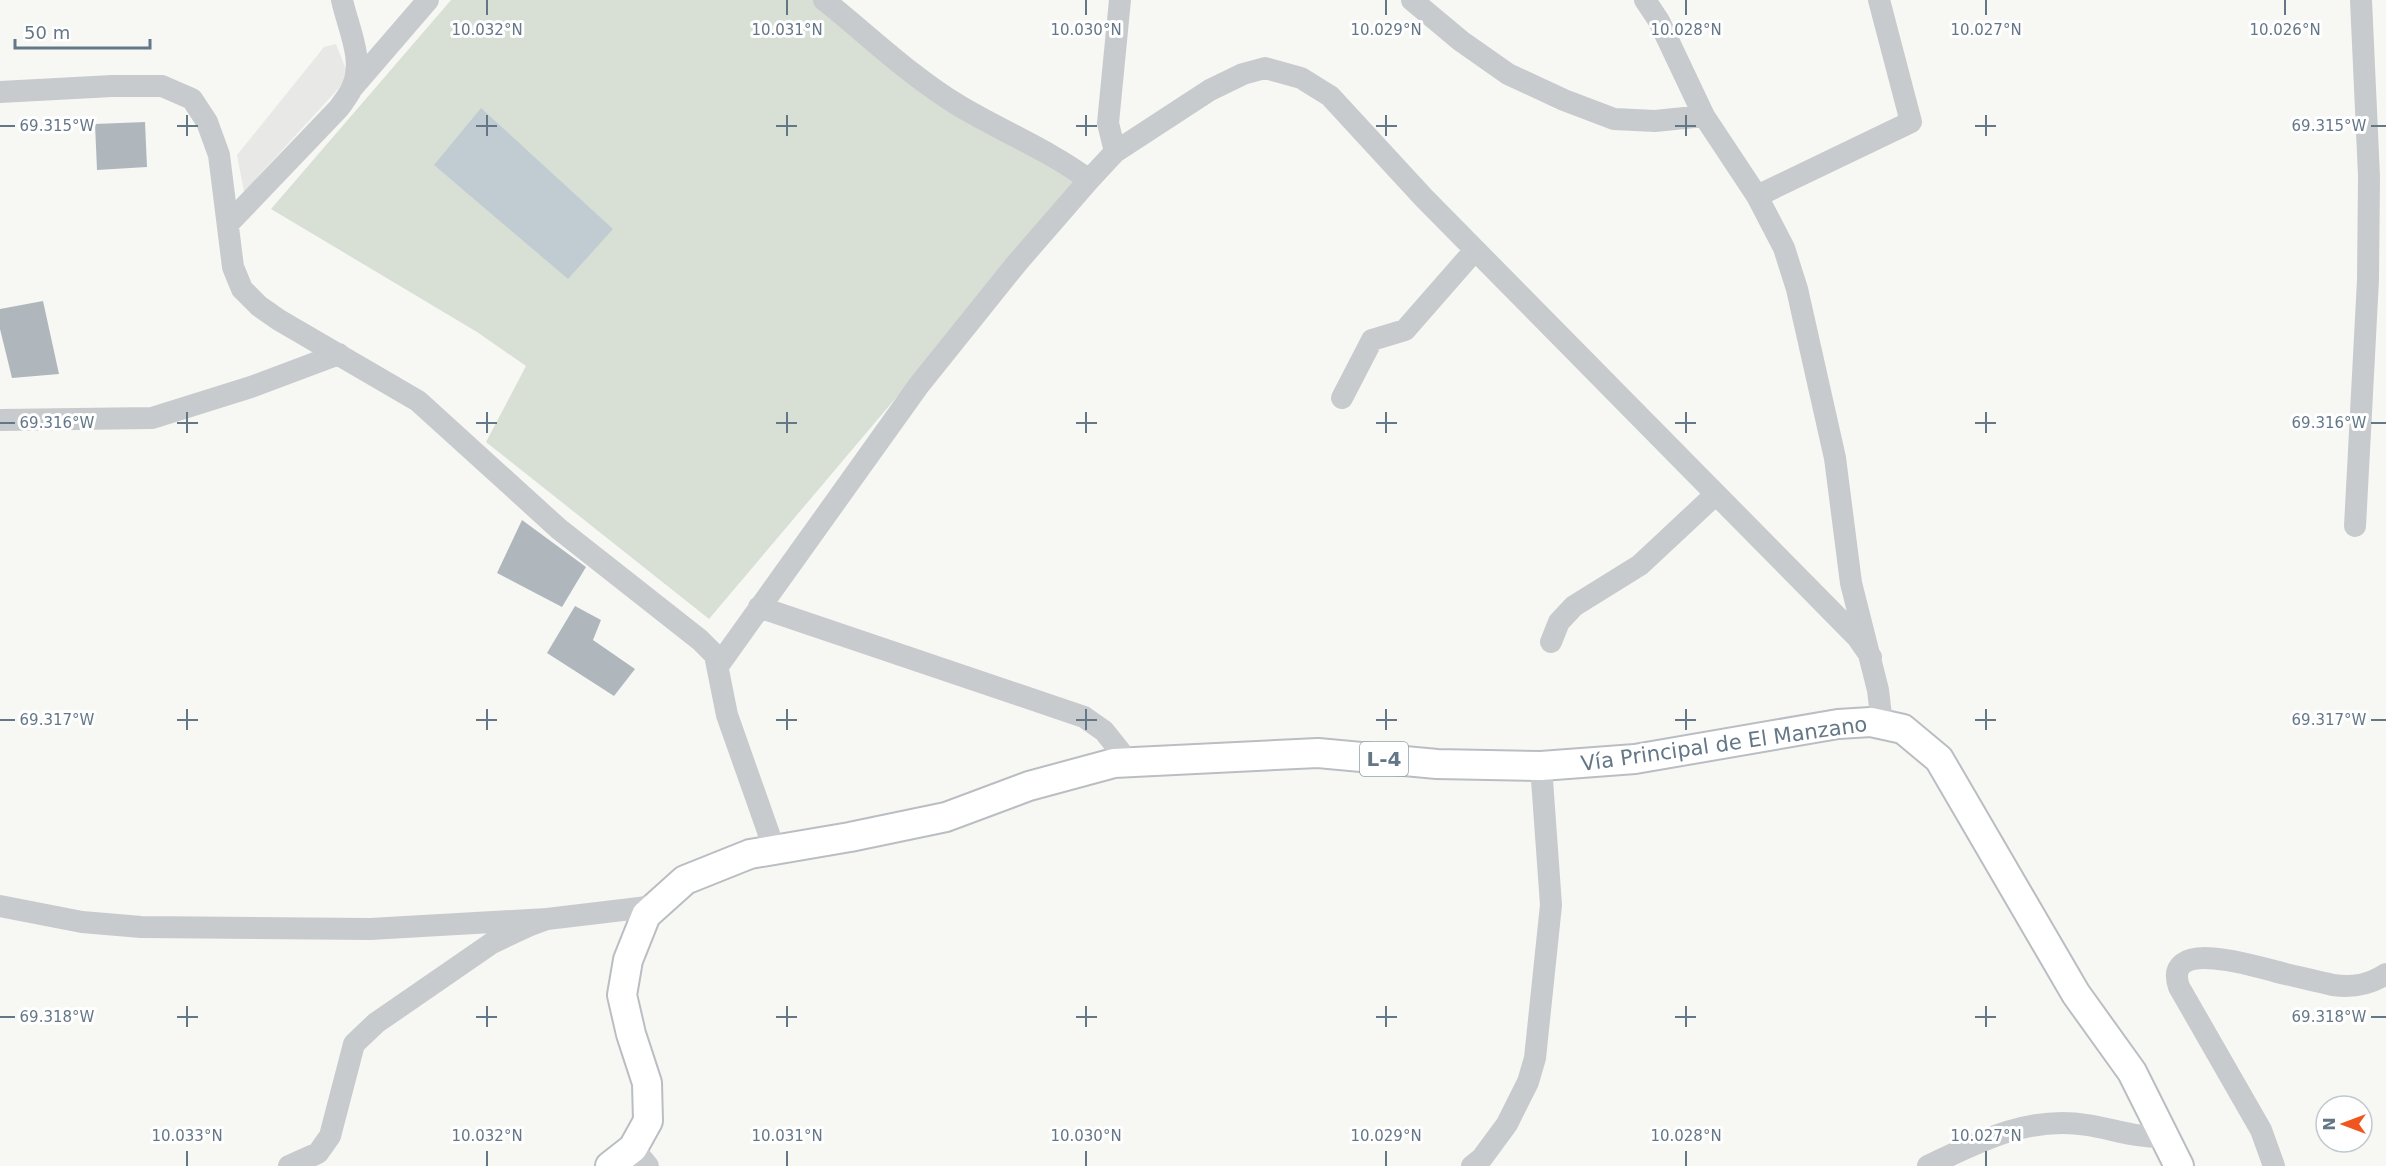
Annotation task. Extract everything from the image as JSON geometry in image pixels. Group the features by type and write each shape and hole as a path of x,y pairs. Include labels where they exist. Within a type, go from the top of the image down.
{"main road":[{"name":"Vía Principal de El Manzano","path":"610,1166 641,1157 648,1121 647,1083 631,1035 622,995 628,960 646,915 685,880 750,854 850,837 945,817 1029,786 1114,763 1318,753 1437,764 1541,766 1635,759 1838,724 1871,722 1903,729 1939,759 2076,994 2132,1072 2178,1166"}],"street":[{"path":"342,0 355,47 357,71 352,88"},
{"path":"229,224 339,108 352,88 428,0"},
{"path":"824,0 956,104 1067,163 1089,180"},
{"path":"1115,152 1108,123 1120,0"},
{"path":"1412,0 1461,41 1508,74 1564,100 1614,119 1655,121 1704,116"},
{"path":"1645,0 1659,21 1704,116 1758,196 1784,248 1797,289 1834,458 1851,583 1871,657 1882,724"},
{"path":"1758,196 1911,122 1880,0"},
{"path":"2355,526 2368,280 2377,183 2361,0"},
{"path":"718,666 919,385 1017,263 1089,180 1115,152 1210,90 1243,74 1265,68 1301,78 1330,96 1424,198 1857,637 1871,657"},
{"path":"0,92 112,86 162,86 192,99 207,122 219,155 233,267 242,289 259,306 279,320 418,401 560,530 715,654 727,715 769,834 767,850 750,854"},
{"path":"1342,398 1372,340 1405,330 1475,250"},
{"path":"0,420 152,418 251,387 339,354"},
{"path":"1551,642 1559,622 1574,606 1640,565 1716,494"},
{"path":"759,607 1084,717 1104,730 1120,751 1114,763"},
{"path":"1472,1166 1495,1142 1507,1124 1528,1082 1535,1058 1551,905 1541,766"},
{"path":"0,906 82,922 141,927 370,929 547,919 656,906"},
{"path":"289,1166 318,1153 330,1136 354,1044 376,1023 492,943 547,919"},
{"path":"2274,1166 2261,1130 2179,987 2177,981 2179,970 2187,962 2217,957 2333,985 2351,987 2370,983 2386,974"},
{"path":"1928,1166 1997,1135 2037,1124 2070,1123 2131,1135 2164,1137"}],"shaded area":[{"path":"451,0 816,0 1089,186 1004,270 709,619 486,442 526,366 477,332 271,209"},
{"path":"336,44 349,77 244,192 237,155 324,47"},
{"path":"481,108 613,229 568,279 434,165"}],"building":[{"path":"145,122 147,167 97,170 95,124"},
{"path":"43,301 59,374 12,378 0,329 0,309"},
{"path":"522,520 586,567 562,607 497,573"},
{"path":"575,606 601,620 593,640 635,669 614,696 547,653"}]}
